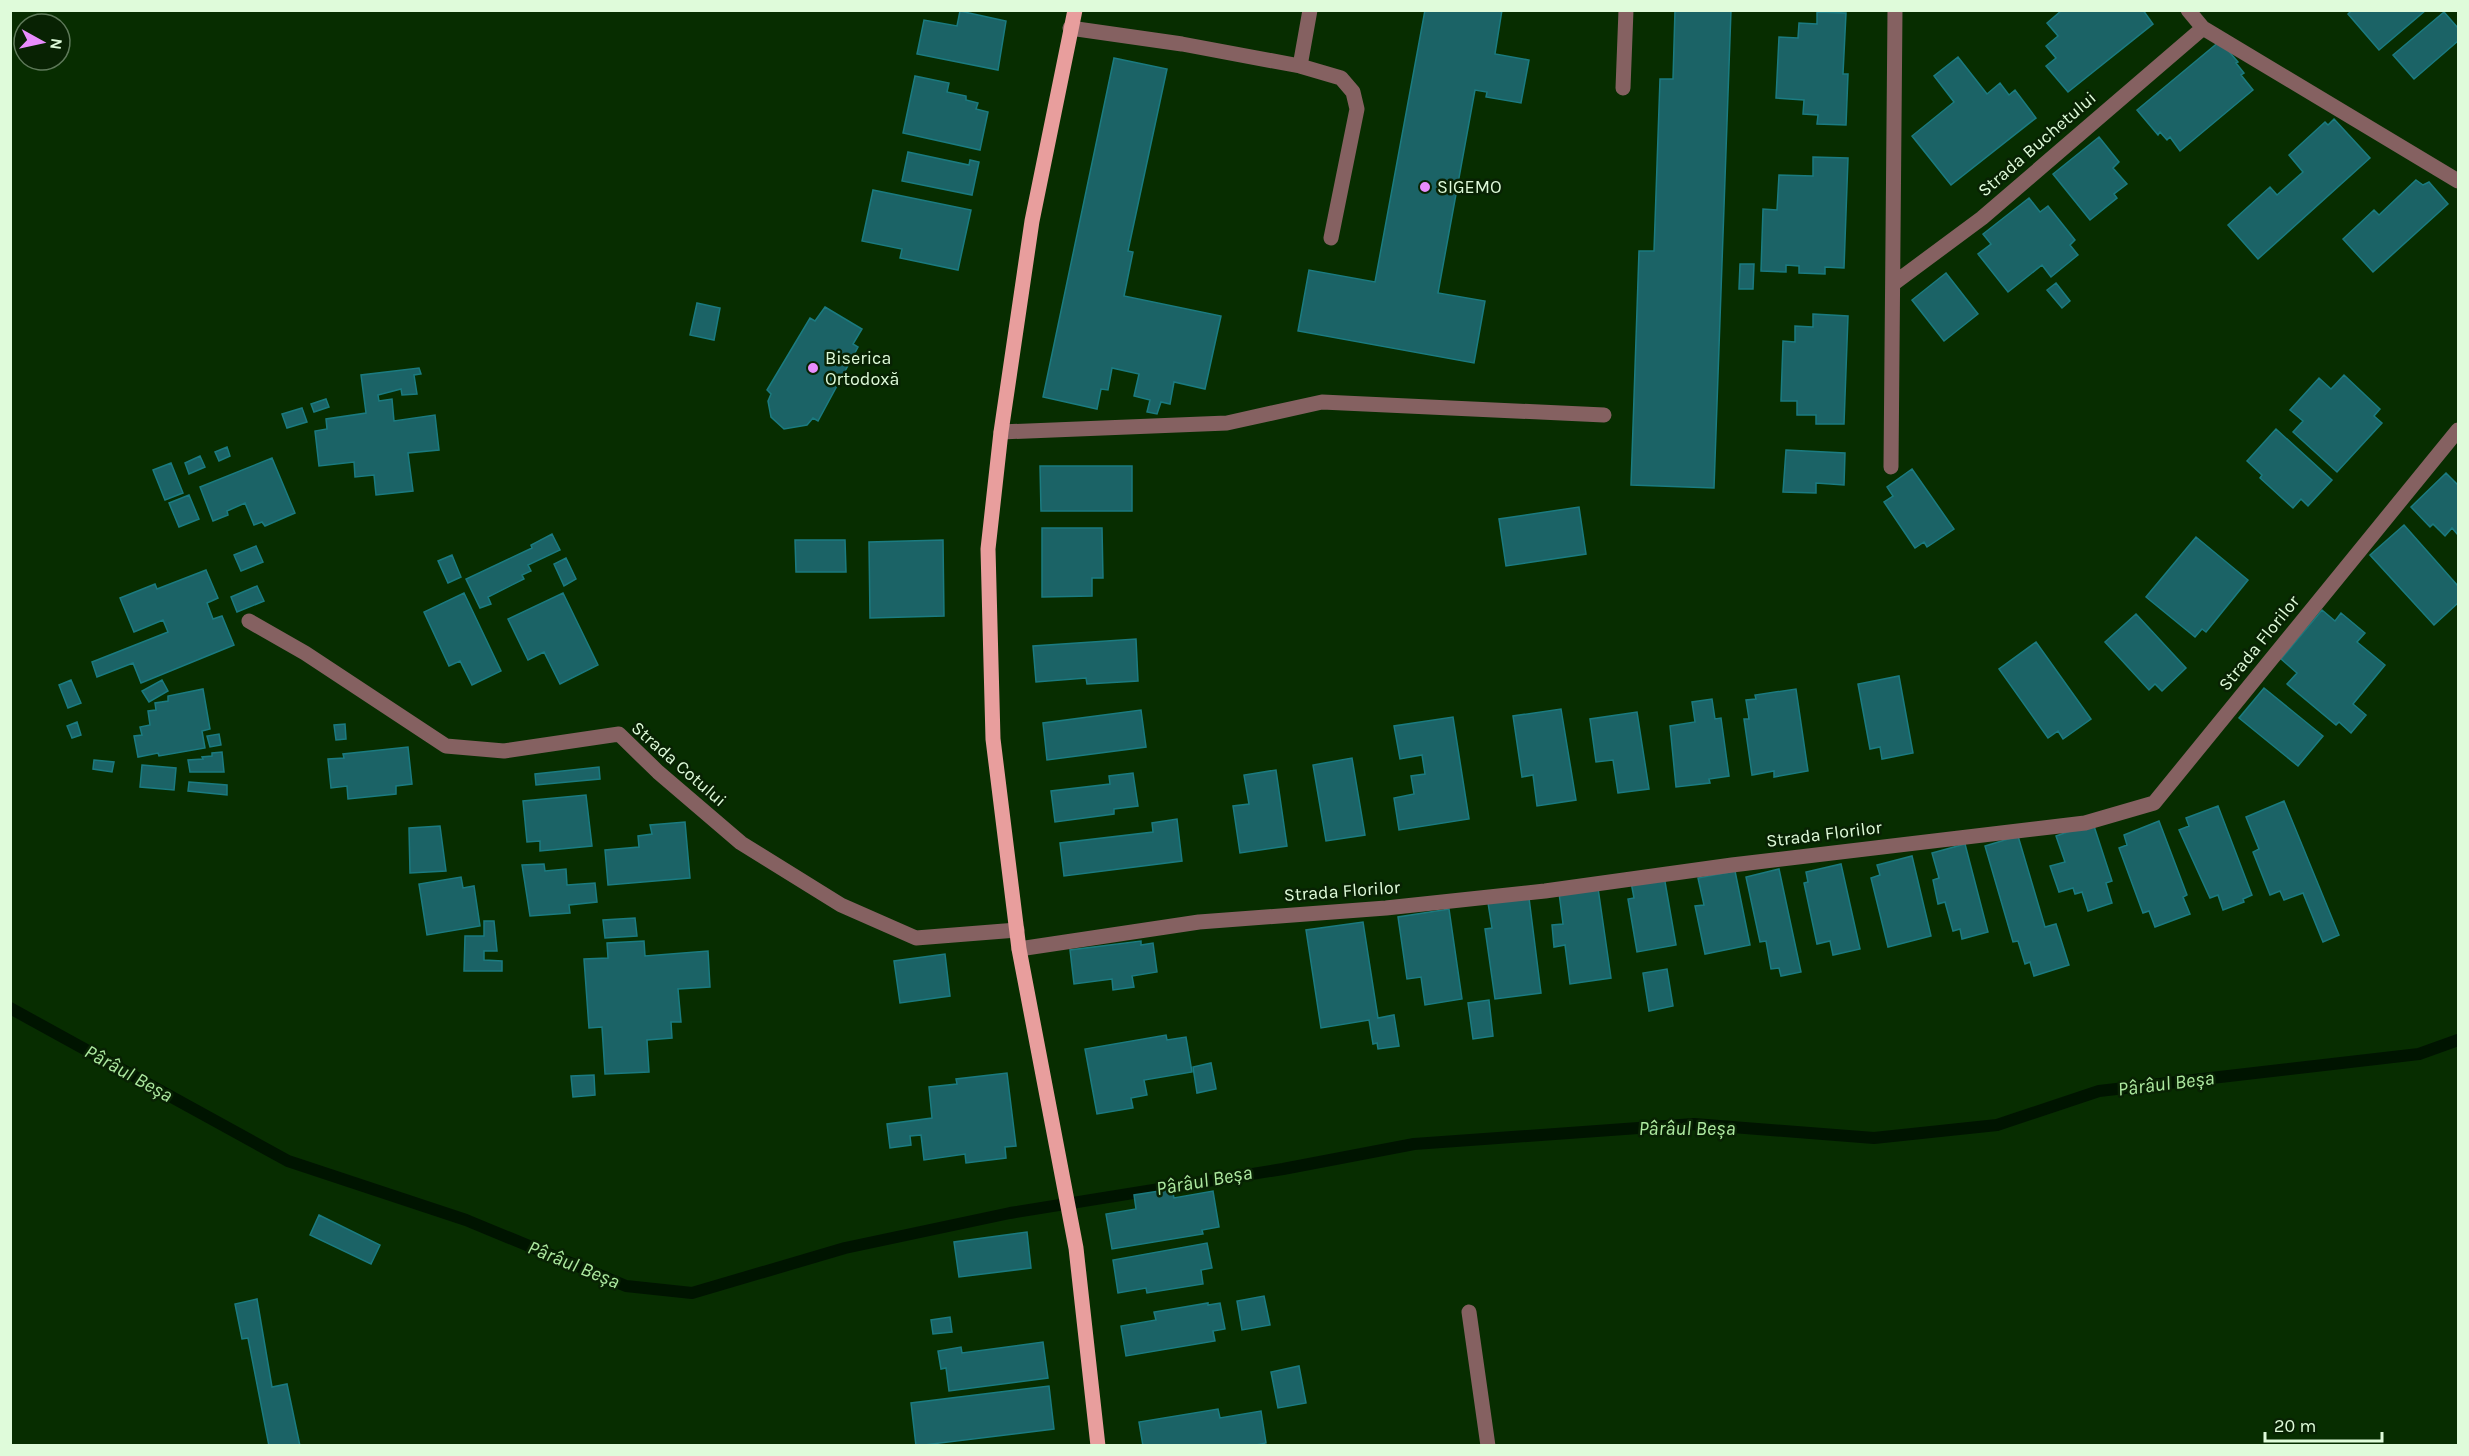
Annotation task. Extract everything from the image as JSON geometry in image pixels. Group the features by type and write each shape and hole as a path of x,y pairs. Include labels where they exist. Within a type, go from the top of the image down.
{"main road":[{"path":"1075,10 1032,221 1000,432 988,549 993,739 1019,949 1058,1166 1076,1248 1098,1446"}],"street":[{"path":"1300,66 1310,10"},
{"path":"1623,88 1626,10"},
{"path":"1891,467 1895,10"},
{"path":"2188,10 2203,28 2458,181"},
{"path":"1070,28 1182,44 1300,66 1341,78 1353,92 1358,109 1331,238"},
{"name":"Strada Buchetului","path":"1893,284 1982,218 2203,28"},
{"path":"1000,432 1227,423 1322,402 1604,415"},
{"name":"Strada Florilor","path":"1019,949 1198,922 1386,908 1545,891 1732,865 2085,823 2154,803 2458,430"},
{"name":"Strada Cotului","path":"249,621 305,653 446,746 504,751 619,734 658,772 741,843 842,905 916,938 1017,930"},
{"path":"1469,1312 1488,1446"}],"building":[{"name":"SIGEMO","path":"1425,10 1502,10 1495,54 1529,60 1521,103 1486,97 1487,92 1475,90 1438,293 1485,301 1474,363 1298,331 1309,270 1375,282"},
{"path":"1675,10 1731,10 1714,488 1631,485 1639,251 1654,251 1660,79 1673,79"},
{"path":"2062,10 2143,10 2153,24 2068,92 2046,66 2056,58 2046,46 2058,36 2047,23"},
{"path":"2352,10 2426,10 2379,50 2348,14"},
{"path":"960,11 1006,21 998,70 917,54 924,20 957,26"},
{"path":"1817,12 1846,13 1843,74 1848,74 1846,125 1817,124 1818,115 1803,114 1804,100 1776,98 1779,37 1798,38 1799,23 1817,24"},
{"path":"2444,12 2458,28 2458,41 2414,79 2393,55"},
{"path":"2220,41 2238,62 2236,63 2244,73 2241,75 2253,90 2180,151 2170,137 2167,140 2160,132 2158,135 2137,110"},
{"path":"1958,57 1987,94 2000,83 2009,95 2015,90 2036,118 1951,185 1912,136 1954,102 1934,76"},
{"path":"1114,58 1167,69 1128,251 1133,252 1124,296 1221,316 1205,389 1174,382 1170,404 1161,402 1157,414 1147,412 1150,400 1134,396 1139,374 1112,368 1108,390 1101,389 1097,409 1043,397"},
{"path":"915,76 949,83 947,92 966,96 966,100 978,103 976,109 988,112 980,150 903,133"},
{"path":"2334,119 2370,158 2258,259 2228,225 2270,187 2277,195 2303,172 2289,155 2325,122 2328,125"},
{"path":"2099,137 2119,162 2113,168 2127,184 2114,194 2117,198 2090,220 2053,174"},
{"path":"908,152 969,165 970,160 979,162 972,195 902,181"},
{"path":"1813,157 1848,158 1844,268 1825,267 1825,274 1799,273 1799,266 1786,265 1786,272 1761,271 1763,209 1777,210 1779,175 1813,176"},
{"path":"2416,180 2423,185 2429,182 2448,204 2373,272 2343,239 2374,210 2379,215"},
{"path":"873,190 971,210 958,270 900,258 902,249 862,241"},
{"path":"2029,198 2040,212 2048,206 2075,240 2070,245 2078,255 2051,277 2042,265 2008,292 1978,254 1991,244 1983,234"},
{"path":"1740,264 1754,264 1753,289 1739,289"},
{"path":"1946,273 1978,314 1944,341 1912,300"},
{"path":"2056,283 2070,301 2062,308 2047,290"},
{"path":"697,303 720,308 714,340 690,335"},
{"name":"Biserica Ortodoxă","path":"825,307 862,329 853,344 858,347 818,421 813,418 807,425 784,429 771,417 768,401 771,394 767,390 810,318 815,321"},
{"path":"1813,314 1848,316 1844,424 1816,424 1816,415 1797,415 1797,401 1781,401 1783,341 1795,342 1795,326 1813,327"},
{"path":"419,368 421,374 414,375 417,394 402,395 401,389 378,395 379,401 392,399 394,421 435,415 439,450 408,453 413,491 376,495 374,475 355,477 354,462 319,466 315,431 327,429 326,419 366,413 361,375"},
{"path":"2344,375 2380,409 2374,416 2382,423 2337,472 2293,432 2303,421 2290,410 2319,378 2331,389"},
{"path":"326,399 329,407 314,412 311,404"},
{"path":"302,408 307,422 287,428 282,414"},
{"path":"2276,429 2332,480 2308,506 2301,499 2293,508 2260,478 2262,475 2247,461"},
{"path":"227,447 230,456 219,461 215,452"},
{"path":"1786,450 1845,453 1844,485 1816,483 1816,493 1783,492"},
{"path":"200,456 205,467 189,474 185,463"},
{"path":"272,458 295,513 265,526 262,522 254,525 245,503 227,511 228,515 213,521 200,487"},
{"path":"171,463 183,493 165,500 153,470"},
{"path":"1040,466 1132,466 1132,511 1041,511"},
{"path":"1912,469 1954,529 1927,547 1924,542 1915,548 1884,502 1893,496 1887,487"},
{"path":"2446,473 2458,485 2458,535 2452,528 2445,536 2433,524 2430,527 2411,507"},
{"path":"189,495 199,519 179,527 169,503"},
{"path":"1579,507 1586,554 1506,566 1499,519"},
{"path":"2404,525 2458,586 2458,603 2434,625 2370,555"},
{"path":"1042,528 1102,528 1103,578 1092,578 1092,596 1042,597"},
{"path":"552,534 560,550 528,565 531,571 522,575 524,579 488,597 491,604 480,608 466,579 532,548 531,545"},
{"path":"2196,537 2248,580 2206,632 2202,629 2195,637 2146,597"},
{"path":"795,540 845,540 846,572 796,572"},
{"path":"943,540 944,616 870,618 869,542"},
{"path":"256,546 263,562 241,571 234,555"},
{"path":"452,555 461,577 448,583 438,561"},
{"path":"566,558 576,579 564,586 554,564"},
{"path":"206,570 218,598 207,603 213,619 222,616 234,645 141,683 133,663 97,677 92,662 168,632 163,620 134,632 120,598 155,584 157,589"},
{"path":"257,586 264,601 237,612 231,597"},
{"path":"464,593 501,671 472,685 460,661 449,666 424,612"},
{"path":"563,593 598,665 560,684 544,652 528,660 508,619"},
{"path":"2322,610 2335,621 2341,613 2365,633 2357,642 2385,665 2353,704 2366,715 2351,733 2339,722 2336,725 2287,684 2297,673 2281,659"},
{"path":"2136,614 2186,668 2162,691 2155,684 2149,690 2105,642"},
{"path":"1136,639 1138,681 1087,684 1086,678 1036,682 1033,646"},
{"path":"2036,642 2091,719 2063,739 2058,731 2048,738 1999,669"},
{"path":"1899,676 1913,753 1882,759 1880,747 1870,749 1858,684"},
{"path":"71,680 81,703 68,708 59,685"},
{"path":"162,680 168,691 149,702 142,691"},
{"path":"2264,688 2323,736 2298,766 2239,718"},
{"path":"203,689 210,729 202,731 205,748 159,756 158,753 138,757 134,736 142,735 140,727 150,725 148,711 156,710 155,703 168,701 168,696"},
{"path":"1796,689 1808,771 1774,777 1774,771 1752,775 1744,719 1749,719 1746,700 1756,699 1755,695"},
{"path":"1712,699 1715,719 1721,718 1729,776 1709,779 1710,783 1676,787 1670,726 1695,722 1692,702"},
{"path":"1561,709 1576,800 1537,806 1533,775 1522,777 1513,716"},
{"path":"1141,710 1146,747 1047,760 1043,723"},
{"path":"1637,712 1649,789 1618,793 1613,760 1596,762 1590,719"},
{"path":"1453,717 1469,819 1399,830 1394,798 1414,794 1411,776 1425,774 1422,755 1400,759 1394,726"},
{"path":"77,722 81,735 72,738 67,726"},
{"path":"345,724 346,739 336,740 334,725"},
{"path":"219,734 221,745 210,747 207,736"},
{"path":"408,747 412,784 396,786 396,794 348,799 347,786 331,788 328,759 344,758 343,754"},
{"path":"222,752 224,772 190,772 188,760 203,759 202,757 212,756 212,753"},
{"path":"1352,758 1365,835 1326,841 1313,765"},
{"path":"94,760 114,762 112,772 93,769"},
{"path":"142,765 176,768 174,790 140,787"},
{"path":"599,767 600,779 536,785 535,774"},
{"path":"1276,770 1287,846 1240,853 1233,806 1249,804 1244,775"},
{"path":"1133,773 1138,806 1114,809 1114,814 1055,822 1051,791 1110,784 1109,776"},
{"path":"189,782 227,785 227,795 188,791"},
{"path":"586,795 592,846 540,851 540,841 527,842 523,801"},
{"path":"2284,801 2339,935 2323,942 2303,893 2284,900 2280,891 2270,895 2253,852 2259,849 2246,817"},
{"path":"2218,806 2252,895 2243,899 2244,902 2223,910 2218,895 2210,898 2179,830 2189,826 2186,818"},
{"path":"1177,819 1182,861 1064,876 1060,843 1153,832 1152,823"},
{"path":"2159,821 2187,895 2183,897 2190,914 2155,927 2149,911 2143,913 2119,848 2127,845 2124,835"},
{"path":"685,822 690,878 608,885 605,850 639,847 638,836 652,834 650,825"},
{"path":"2093,823 2112,881 2106,883 2112,903 2088,911 2082,892 2075,894 2073,888 2059,892 2050,866 2065,862 2056,836"},
{"path":"440,826 446,871 410,873 409,828"},
{"path":"2018,836 2045,927 2056,924 2069,965 2034,976 2030,962 2025,964 2018,941 2013,942 1985,846"},
{"path":"1965,844 1988,932 1962,939 1960,929 1953,931 1945,902 1938,904 1933,880 1939,878 1932,853"},
{"path":"1912,856 1931,936 1888,947 1871,878 1880,875 1877,865"},
{"path":"544,864 545,871 566,869 567,885 595,883 597,902 569,905 570,913 530,916 522,865"},
{"path":"1841,864 1860,949 1833,955 1830,941 1817,944 1804,883 1808,882 1806,872"},
{"path":"1779,869 1801,972 1781,976 1779,968 1771,969 1766,941 1760,942 1746,877"},
{"path":"1735,871 1750,945 1705,954 1695,906 1704,905 1698,878"},
{"path":"1664,876 1676,945 1637,952 1628,899 1634,898 1631,882"},
{"path":"461,877 463,888 474,886 480,926 427,935 419,884"},
{"path":"1598,888 1611,978 1570,984 1565,945 1554,947 1552,925 1563,924 1559,893"},
{"path":"1529,898 1541,993 1495,999 1485,929 1492,928 1488,903"},
{"path":"1449,909 1462,999 1425,1005 1421,977 1407,979 1398,917"},
{"path":"635,918 637,936 605,938 603,920"},
{"path":"484,921 494,921 497,951 484,951 484,960 502,961 502,971 464,971 465,936 484,936"},
{"path":"1363,922 1378,1018 1394,1015 1399,1046 1378,1049 1377,1043 1373,1044 1369,1020 1321,1028 1306,930"},
{"path":"644,941 645,956 708,951 710,987 678,989 681,1022 671,1022 672,1038 647,1040 649,1072 605,1074 602,1027 589,1028 584,959 608,958 607,943"},
{"path":"1141,941 1141,945 1153,943 1157,972 1132,976 1134,987 1113,990 1112,979 1074,984 1070,950"},
{"path":"945,954 950,996 900,1003 894,961"},
{"path":"1667,969 1673,1006 1649,1011 1643,973"},
{"path":"1489,1000 1493,1036 1473,1039 1468,1003"},
{"path":"1166,1035 1167,1040 1186,1037 1192,1072 1144,1080 1147,1095 1131,1098 1133,1108 1097,1114 1085,1049"},
{"path":"1211,1063 1216,1089 1197,1093 1193,1067"},
{"path":"1007,1073 1016,1146 1005,1147 1006,1158 966,1163 965,1154 924,1160 921,1135 910,1136 911,1145 890,1148 887,1124 932,1118 929,1087 957,1084 956,1079"},
{"path":"594,1075 595,1095 573,1097 571,1076"},
{"path":"1172,1189 1174,1198 1213,1191 1219,1227 1202,1230 1203,1234 1112,1249 1106,1214 1136,1209 1134,1195"},
{"path":"319,1215 380,1245 371,1264 310,1235"},
{"path":"1027,1232 1031,1268 959,1277 954,1242"},
{"path":"1207,1243 1212,1268 1201,1270 1203,1284 1147,1293 1146,1288 1118,1293 1113,1260"},
{"path":"1264,1296 1270,1325 1242,1330 1237,1301"},
{"path":"257,1299 272,1387 287,1384 300,1446 269,1446 248,1338 242,1339 235,1304"},
{"path":"1208,1303 1208,1305 1220,1303 1225,1329 1213,1331 1215,1341 1126,1356 1121,1326 1156,1320 1154,1312"},
{"path":"950,1317 952,1332 933,1334 931,1320"},
{"path":"1043,1342 1048,1378 949,1391 946,1368 941,1369 938,1351 961,1347 962,1353"},
{"path":"1299,1366 1306,1403 1278,1408 1271,1372"},
{"path":"1049,1386 1054,1429 916,1446 911,1403"},
{"path":"1218,1409 1220,1418 1261,1411 1266,1443 1251,1446 1143,1446 1139,1422"}],"waterway":[{"name":"Pârâul Beșa","path":"10,1008 288,1161 466,1220 626,1286 692,1293 845,1248 1010,1213 1283,1169 1414,1144 1694,1124 1874,1138 1997,1125 2099,1091 2419,1054 2458,1040"}],"place":[{"name":"SIGEMO","path":"1425,187"},
{"name":"Biserica Ortodoxă","path":"813,368"}]}
